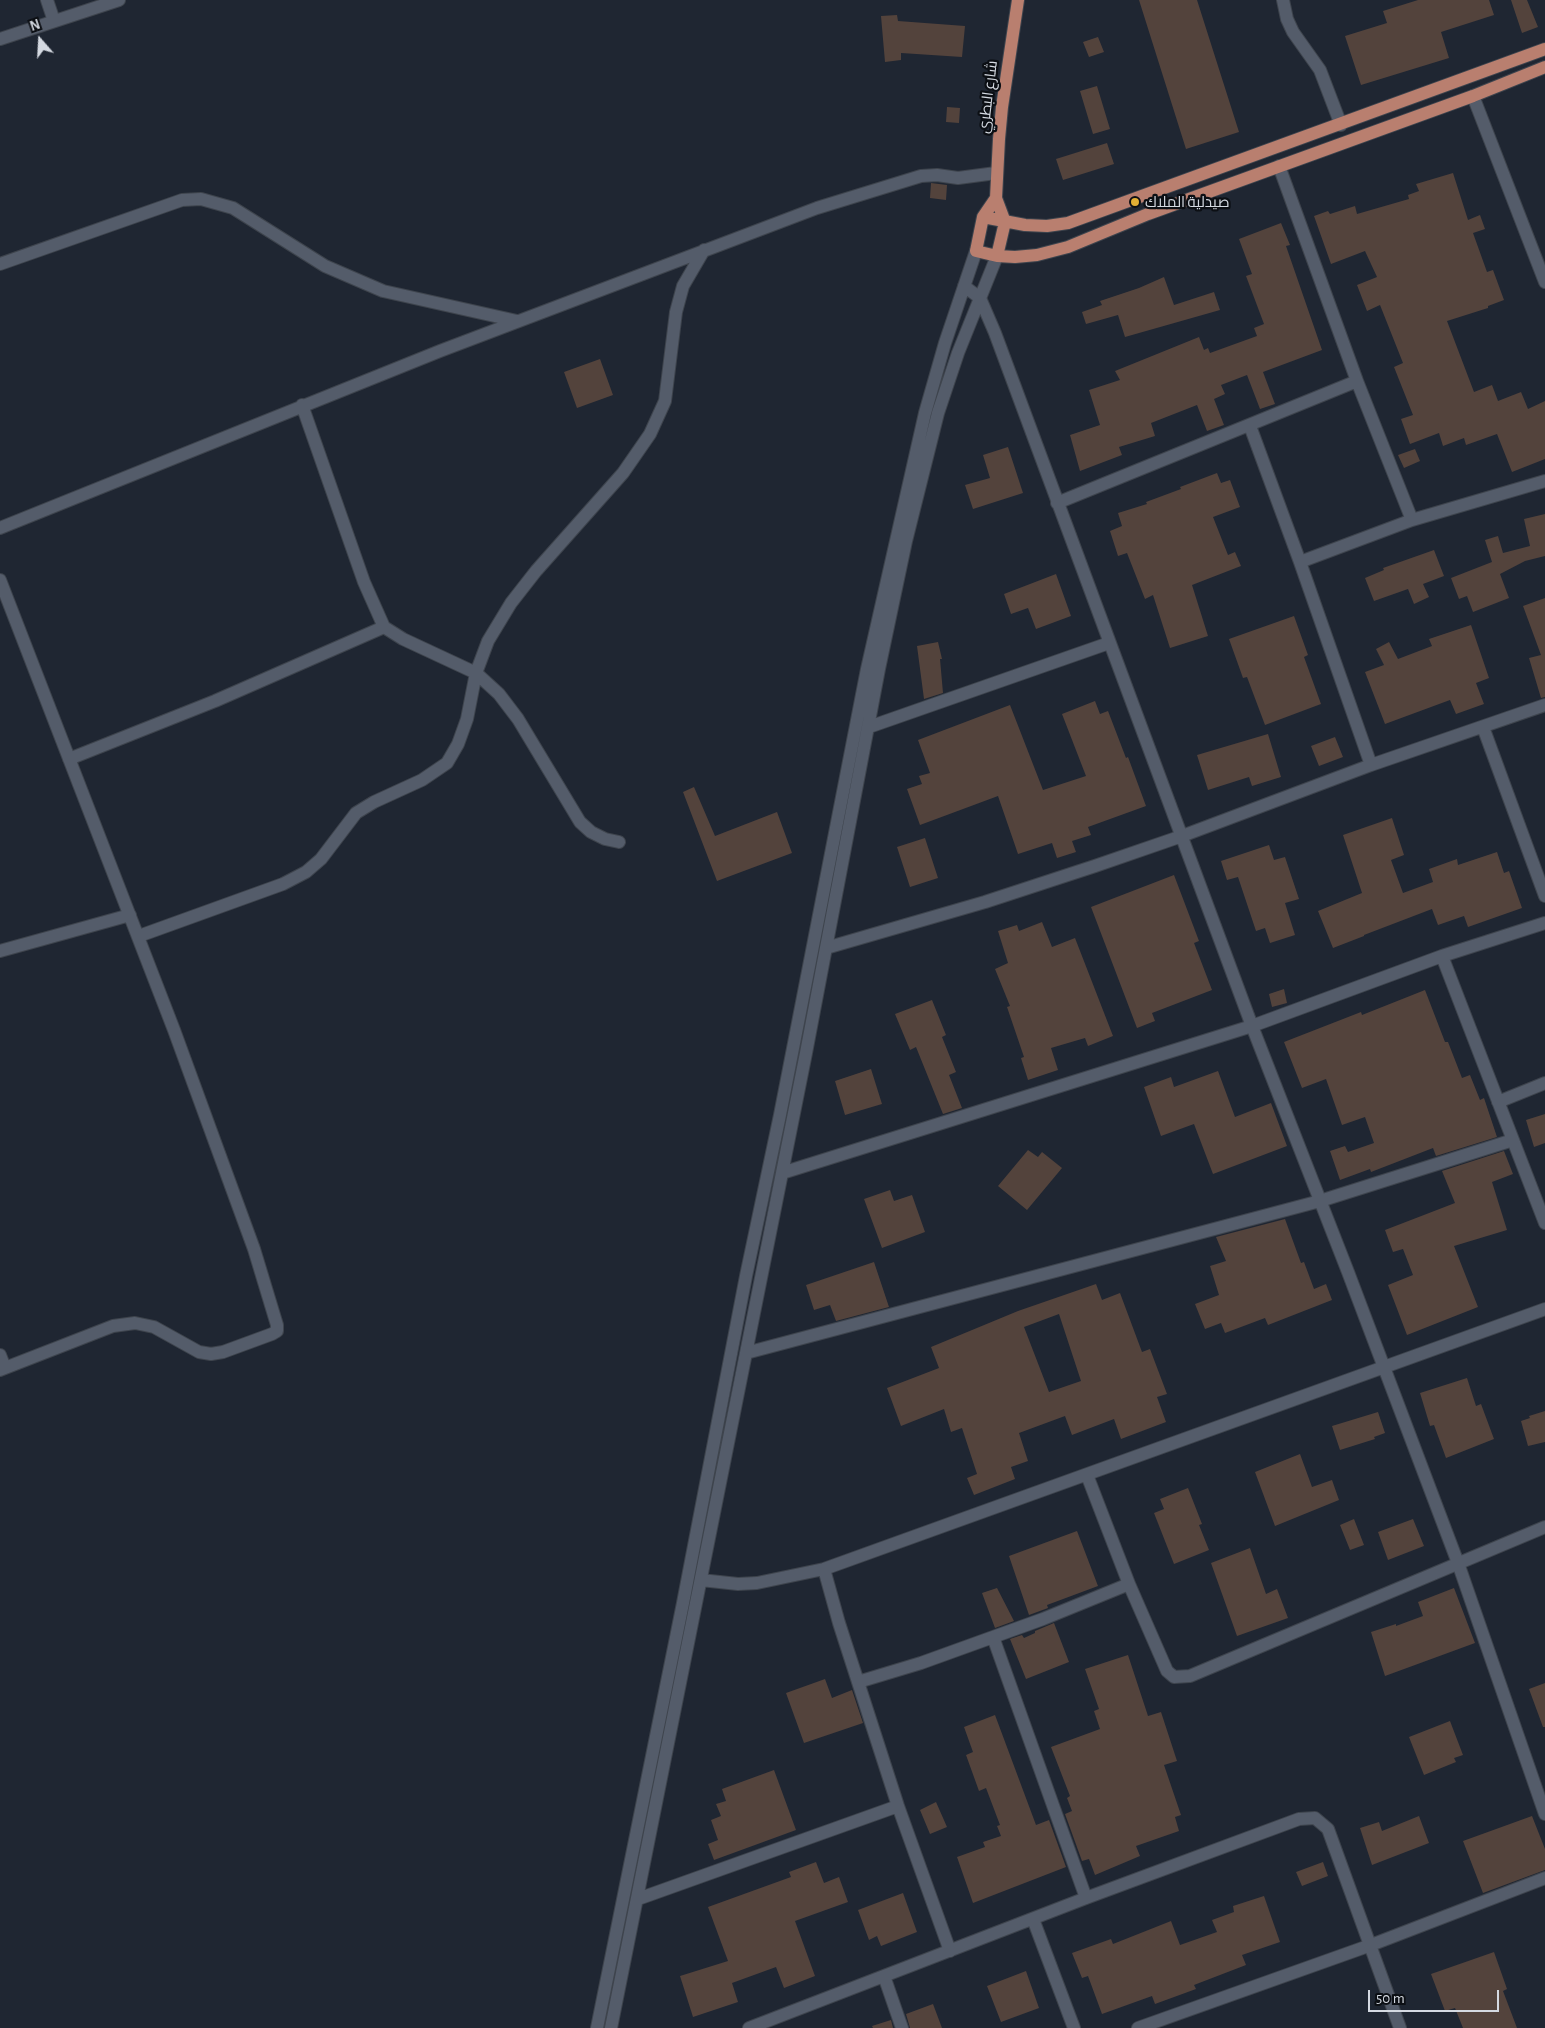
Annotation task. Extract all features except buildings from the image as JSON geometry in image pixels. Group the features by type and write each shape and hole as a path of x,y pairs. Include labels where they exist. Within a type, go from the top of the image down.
{"main road":[{"name":"شارع البطري","path":"996,198 996,173 1002,107 1018,0"},
{"path":"983,217 1005,222 1047,226 1068,223 1545,49"},
{"path":"996,198 983,217 976,251 997,256 1015,257 1068,247 1148,214 1473,96 1545,67"},
{"path":"996,198 1005,222 997,256"}],"street":[{"path":"47,0 54,21"},
{"path":"0,39 120,0"},
{"path":"1283,0 1287,19 1293,32 1320,70 1341,125"},
{"path":"1473,96 1545,282"},
{"path":"1280,166 1357,381 1412,520"},
{"path":"0,528 517,321 817,208 921,176 937,175 958,178 996,173"},
{"path":"0,264 182,200 202,199 233,208 325,266 383,291 517,321"},
{"path":"139,936 283,884 306,872 321,859 356,814 374,802 422,780 447,763 458,744 467,719 476,673 488,641 511,603 536,571 623,473 650,434 665,401 676,312 683,286 704,250"},
{"path":"597,2028 780,1115 867,669 925,413 976,251"},
{"path":"611,2028 782,1174 879,669 904,551 938,413 958,353 997,256"},
{"path":"964,286 980,298 995,333 1252,1026 1458,1563 1545,1814"},
{"path":"1057,502 1250,426 1357,381"},
{"path":"302,406 364,582 384,628 403,639 476,673 499,694 518,719 580,822 591,832 605,840 619,842"},
{"path":"1250,426 1372,765"},
{"path":"1300,562 1412,520 1545,481"},
{"path":"0,580 139,936 254,1249 277,1324 277,1331 231,1349 211,1354 199,1352 154,1327 135,1323 113,1326 2,1369 0,1354"},
{"path":"69,759 215,701 384,628"},
{"path":"869,727 1109,644"},
{"path":"826,948 985,902 1182,836 1372,765 1545,705"},
{"path":"1483,726 1545,896"},
{"path":"0,951 130,915"},
{"path":"782,1174 1252,1026 1442,956 1545,923"},
{"path":"1442,956 1545,1223"},
{"path":"1498,1102 1545,1083"},
{"path":"746,1353 1320,1201 1513,1140"},
{"path":"701,1580 738,1584 757,1583 824,1569 1545,1309"},
{"path":"714,1438 728,1442"},
{"path":"1087,1475 1166,1670 1174,1677 1190,1676 1545,1527"},
{"path":"824,1569 898,1806 950,1951"},
{"path":"858,1682 921,1664 1130,1584"},
{"path":"994,1637 1086,1898"},
{"path":"638,1898 898,1806"},
{"path":"749,2028 1086,1898 1299,1819 1315,1818 1328,1829 1400,2028"},
{"path":"1138,2028 1371,1945 1545,1878"},
{"path":"1033,1919 1074,2028"},
{"path":"884,1976 902,2028"}],"place":[{"name":"صيدلية الملاك","path":"1135,202"}]}
